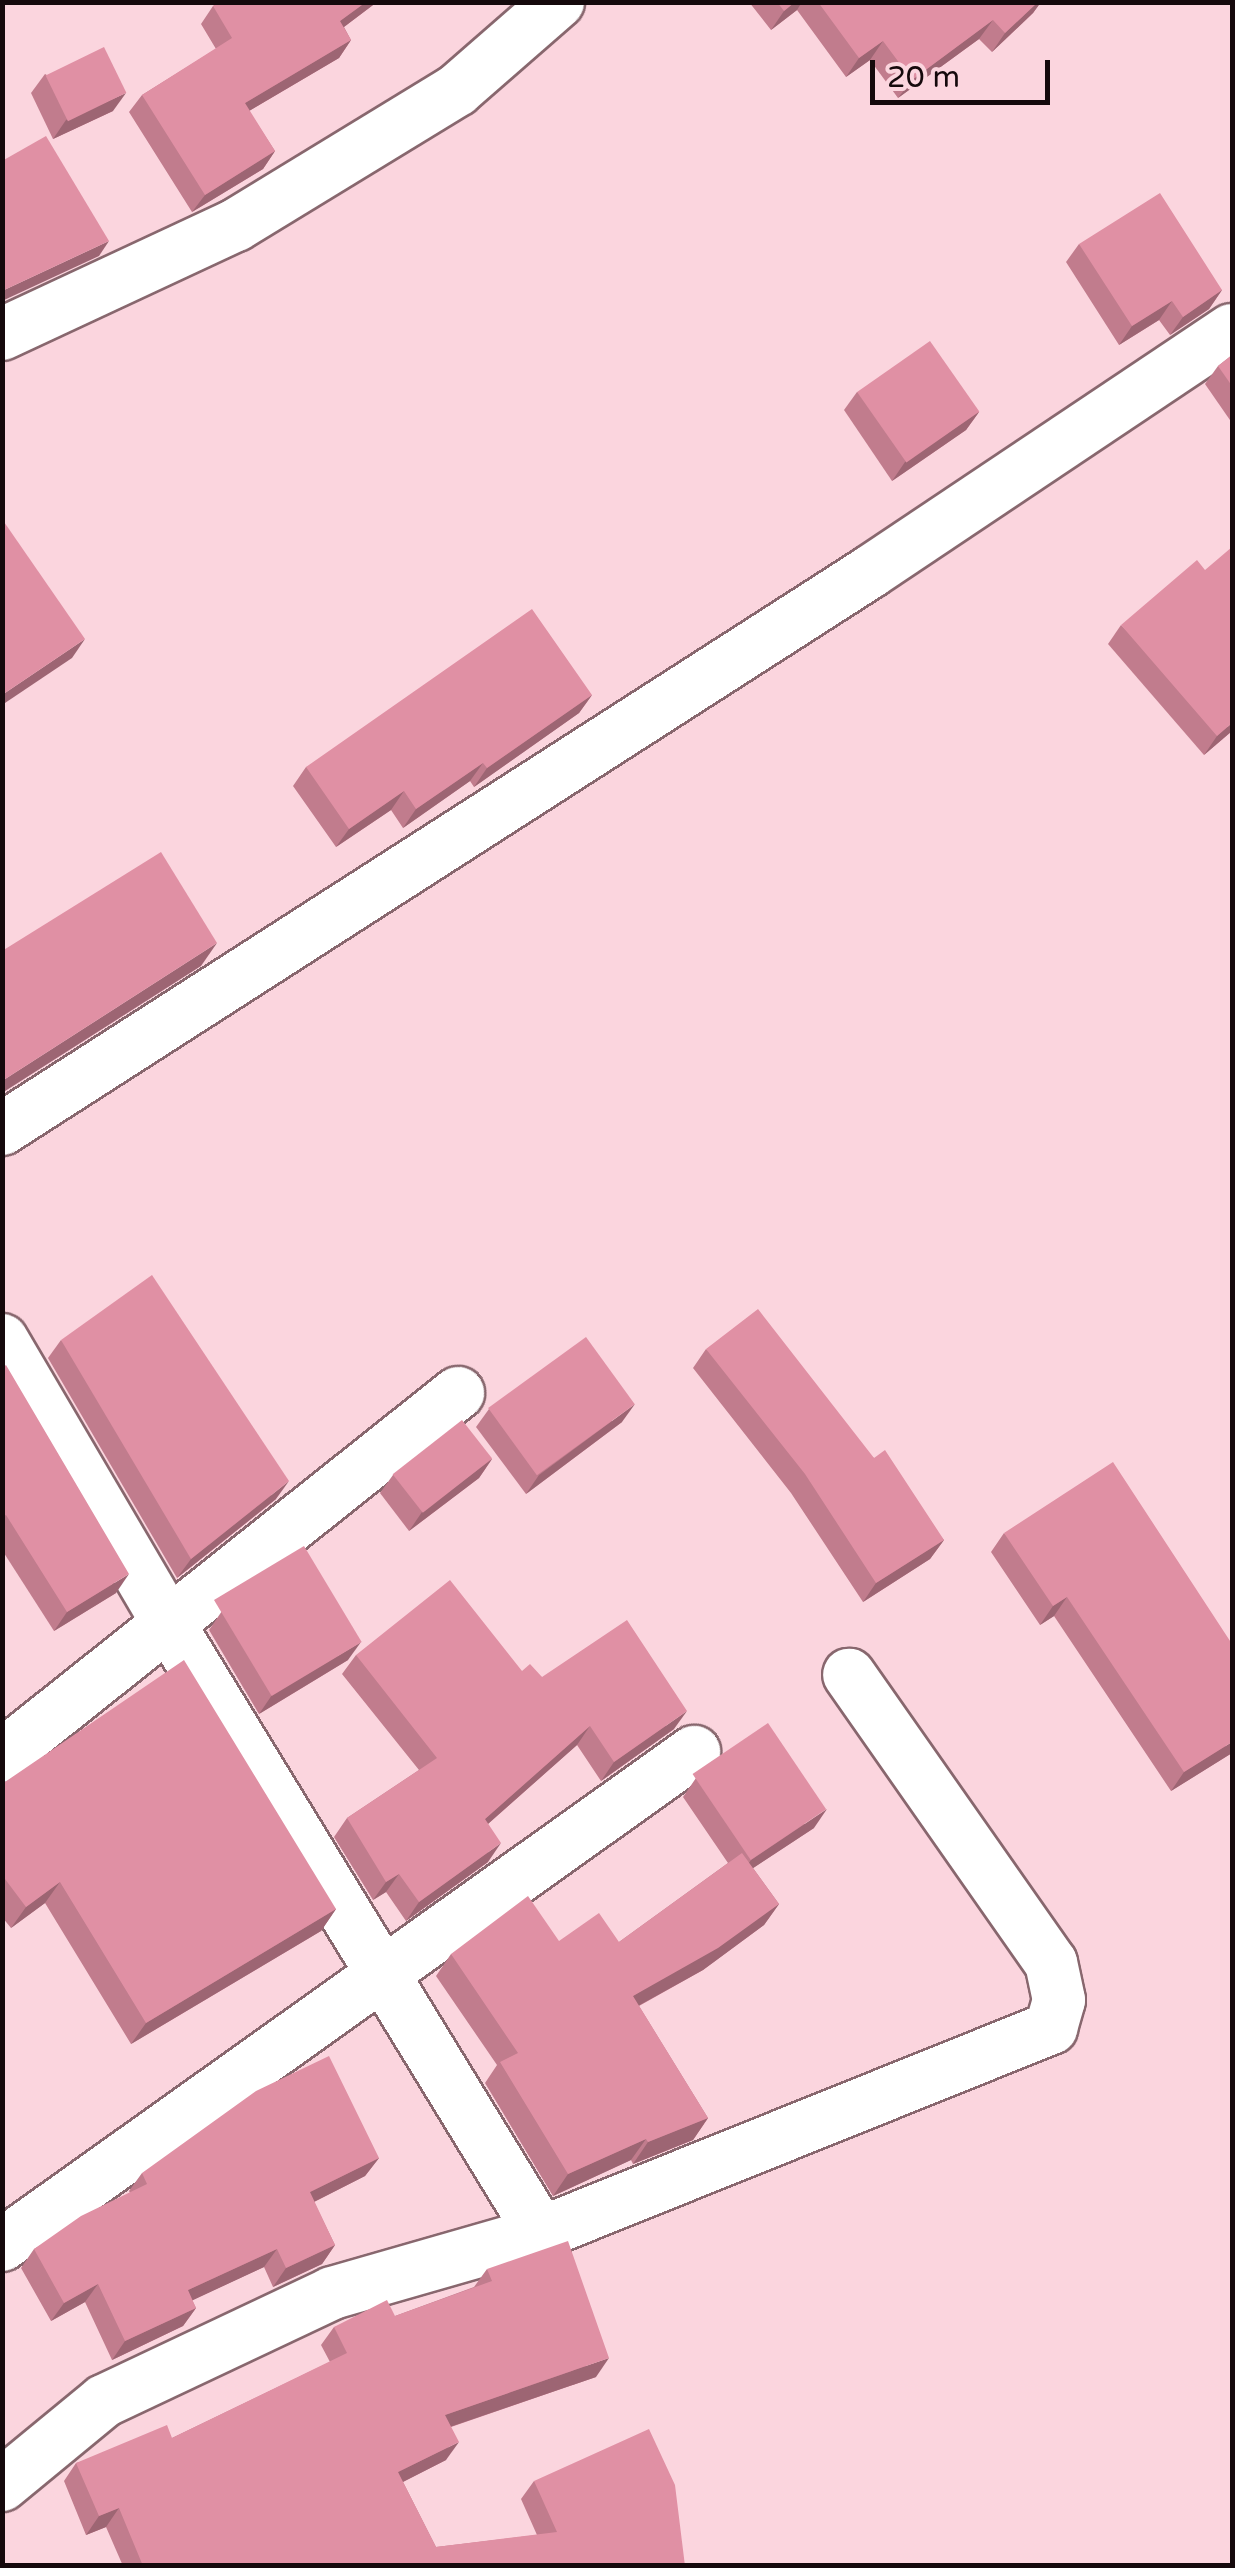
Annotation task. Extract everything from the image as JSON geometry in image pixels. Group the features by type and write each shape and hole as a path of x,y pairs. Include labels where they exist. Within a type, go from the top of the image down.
{"street":[{"path":"2,334 236,225 457,90 558,2"},
{"path":"2,1129 853,583 1232,330"},
{"path":"2,1340 170,1626 542,2233"},
{"path":"2,1756 458,1393"},
{"path":"2,2485 104,2401 332,2292 542,2233 1051,2028 1059,2000 1051,1963 849,1675"},
{"path":"2,2245 694,1752"}],"building":[{"path":"220,2 366,2 340,21 351,40 245,103 275,151 205,195 142,95 232,38 213,6"},
{"path":"777,2 795,2 784,11"},
{"path":"818,2 1038,2 1005,33 993,20 912,80 883,41 859,58"},
{"path":"104,47 126,93 68,121 46,75"},
{"path":"46,136 109,241 2,291 2,161"},
{"path":"1160,193 1222,290 1183,317 1172,301 1132,326 1079,244"},
{"path":"930,341 979,411 906,462 857,392"},
{"path":"1232,355 1232,386 1218,366"},
{"path":"2,519 85,639 2,695"},
{"path":"1232,547 1232,723 1217,736 1121,625 1197,560 1205,570"},
{"path":"532,609 592,695 487,768 483,763 416,809 404,791 349,829 306,767"},
{"path":"161,852 217,943 2,1081 2,951"},
{"path":"152,1275 289,1481 191,1559 61,1340"},
{"path":"758,1309 874,1458 885,1450 944,1540 876,1583 805,1474 706,1349"},
{"path":"586,1337 635,1404 537,1475 488,1408"},
{"path":"6,1365 129,1574 67,1612 6,1515 2,1517 2,1368"},
{"path":"462,1420 492,1459 423,1513 393,1474"},
{"path":"1113,1462 1232,1644 1232,1742 1184,1772 1067,1597 1053,1606 1004,1533"},
{"path":"304,1546 362,1642 272,1696 214,1600"},
{"path":"450,1580 522,1671 530,1664 542,1677 627,1620 687,1711 614,1762 590,1726 485,1819 501,1843 419,1902 399,1874 386,1882 347,1818 437,1758 356,1655"},
{"path":"184,1660 336,1909 146,2023 60,1882 26,1907 2,1875 2,1784"},
{"path":"768,1723 826,1809 751,1860 693,1774"},
{"path":"742,1853 779,1904 718,1948 633,1996 708,2118 648,2142 646,2139 568,2174 500,2062 518,2053 451,1954 528,1896 559,1941 599,1913 619,1942"},
{"path":"329,2056 379,2158 310,2192 335,2245 286,2268 277,2249 188,2290 196,2308 125,2341 98,2284 64,2303 34,2249 81,2216 147,2184 142,2173 256,2091"},
{"path":"568,2241 609,2358 445,2415 459,2442 398,2472 436,2547 557,2532 534,2481 649,2429 675,2485 685,2566 143,2566 119,2508 99,2516 76,2463 167,2425 172,2438 347,2353 334,2327 387,2300 395,2316 492,2281 487,2269"}]}
